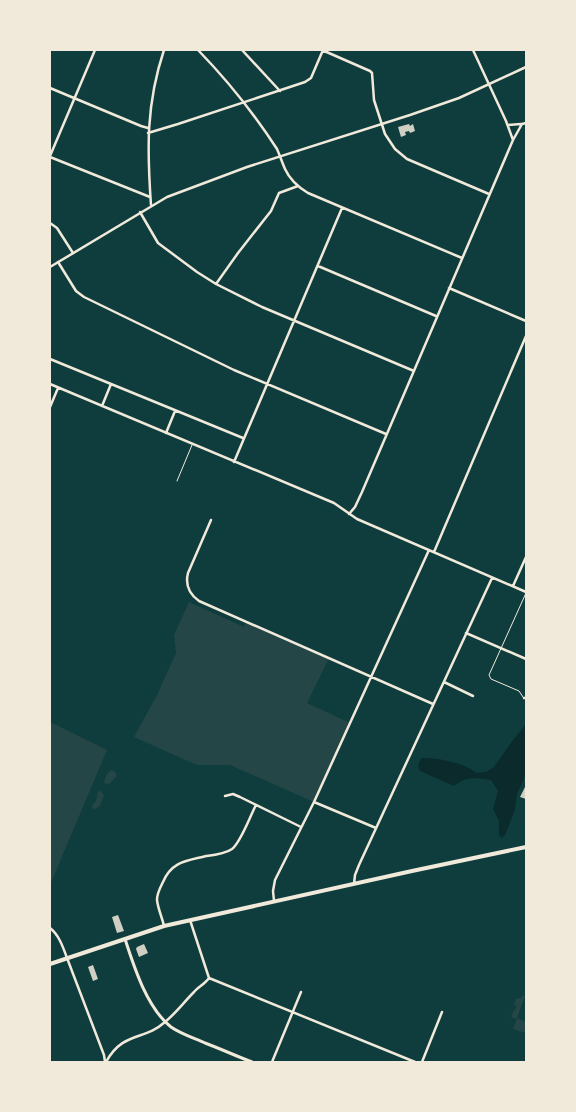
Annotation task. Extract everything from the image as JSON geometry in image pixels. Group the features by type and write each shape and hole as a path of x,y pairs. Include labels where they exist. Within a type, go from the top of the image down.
{"main road":[{"path":"50,964 164,926 526,847"},
{"path":"125,939 144,989 153,1006 170,1026 182,1034 252,1062"}],"street":[{"path":"95,50 50,156 150,197"},
{"path":"151,205 148,128 155,83 164,50"},
{"path":"198,50 245,102 281,156 288,176 298,186 308,193 462,258"},
{"path":"242,50 280,91"},
{"path":"148,133 308,81 323,50 372,72 374,100 385,134 391,145 407,159 490,194"},
{"path":"472,50 513,140"},
{"path":"50,267 167,196 281,156 459,98 526,67"},
{"path":"50,88 148,128"},
{"path":"508,126 526,123"},
{"path":"349,514 355,507 362,492 436,317 513,140 522,124"},
{"path":"216,284 270,211 279,192 298,186"},
{"path":"234,462 343,207"},
{"path":"140,212 158,243 216,284 262,307 414,371"},
{"path":"50,223 57,228 73,253"},
{"path":"58,262 78,294 218,362 386,434"},
{"path":"318,266 436,317"},
{"path":"449,288 526,321"},
{"path":"434,552 526,336"},
{"path":"50,359 243,438"},
{"path":"50,384 334,503 358,519 526,593"},
{"path":"102,406 111,384"},
{"path":"50,406 58,388"},
{"path":"166,433 176,410"},
{"path":"211,520 188,573 189,591 195,599 434,704"},
{"path":"274,901 272,891 275,880 314,802 429,550"},
{"path":"513,586 526,556"},
{"path":"354,884 359,865 492,577"},
{"path":"466,634 526,659"},
{"path":"444,682 473,696"},
{"path":"225,796 233,794 301,827"},
{"path":"314,802 376,828"},
{"path":"164,926 157,896 168,872 176,864 225,852 233,848 256,805"},
{"path":"190,920 209,978 415,1062"},
{"path":"50,928 63,946 105,1062"},
{"path":"105,1062 123,1042 155,1029 166,1022 194,991 209,978"},
{"path":"272,1062 301,992"},
{"path":"422,1062 442,1012"}],"lane":[{"path":"177,481 192,444"},
{"path":"525,698 519,691 491,679 489,673 526,593"}],"shaded area":[{"path":"189,602 244,627 246,622 329,658 307,703 350,723 314,802 230,765 197,765 134,737 157,695 176,653 174,635"},
{"path":"50,722 107,750 50,885"},
{"path":"526,724 526,774 517,794 515,810 502,838 499,835 499,821 493,809 498,791 491,780 471,778 454,786 420,771 418,766 421,758 434,759 450,761 465,766 476,773 486,772 494,767"},
{"path":"112,770 116,773 116,777 109,784 104,783 106,775"},
{"path":"101,791 104,795 100,806 95,809 92,808 98,792"},
{"path":"522,995 525,996 517,1018 526,1022 526,1033 513,1029 517,1019 511,1017 517,1007 514,1005 516,999 521,998"}],"building":[{"path":"409,124 410,126 413,124 415,131 405,132 406,135 401,137 398,127"},
{"path":"526,785 526,799 520,797"},
{"path":"118,915 124,931 117,933 112,917"},
{"path":"144,944 148,953 139,957 136,949"},
{"path":"93,965 98,979 93,981 88,967"}]}
